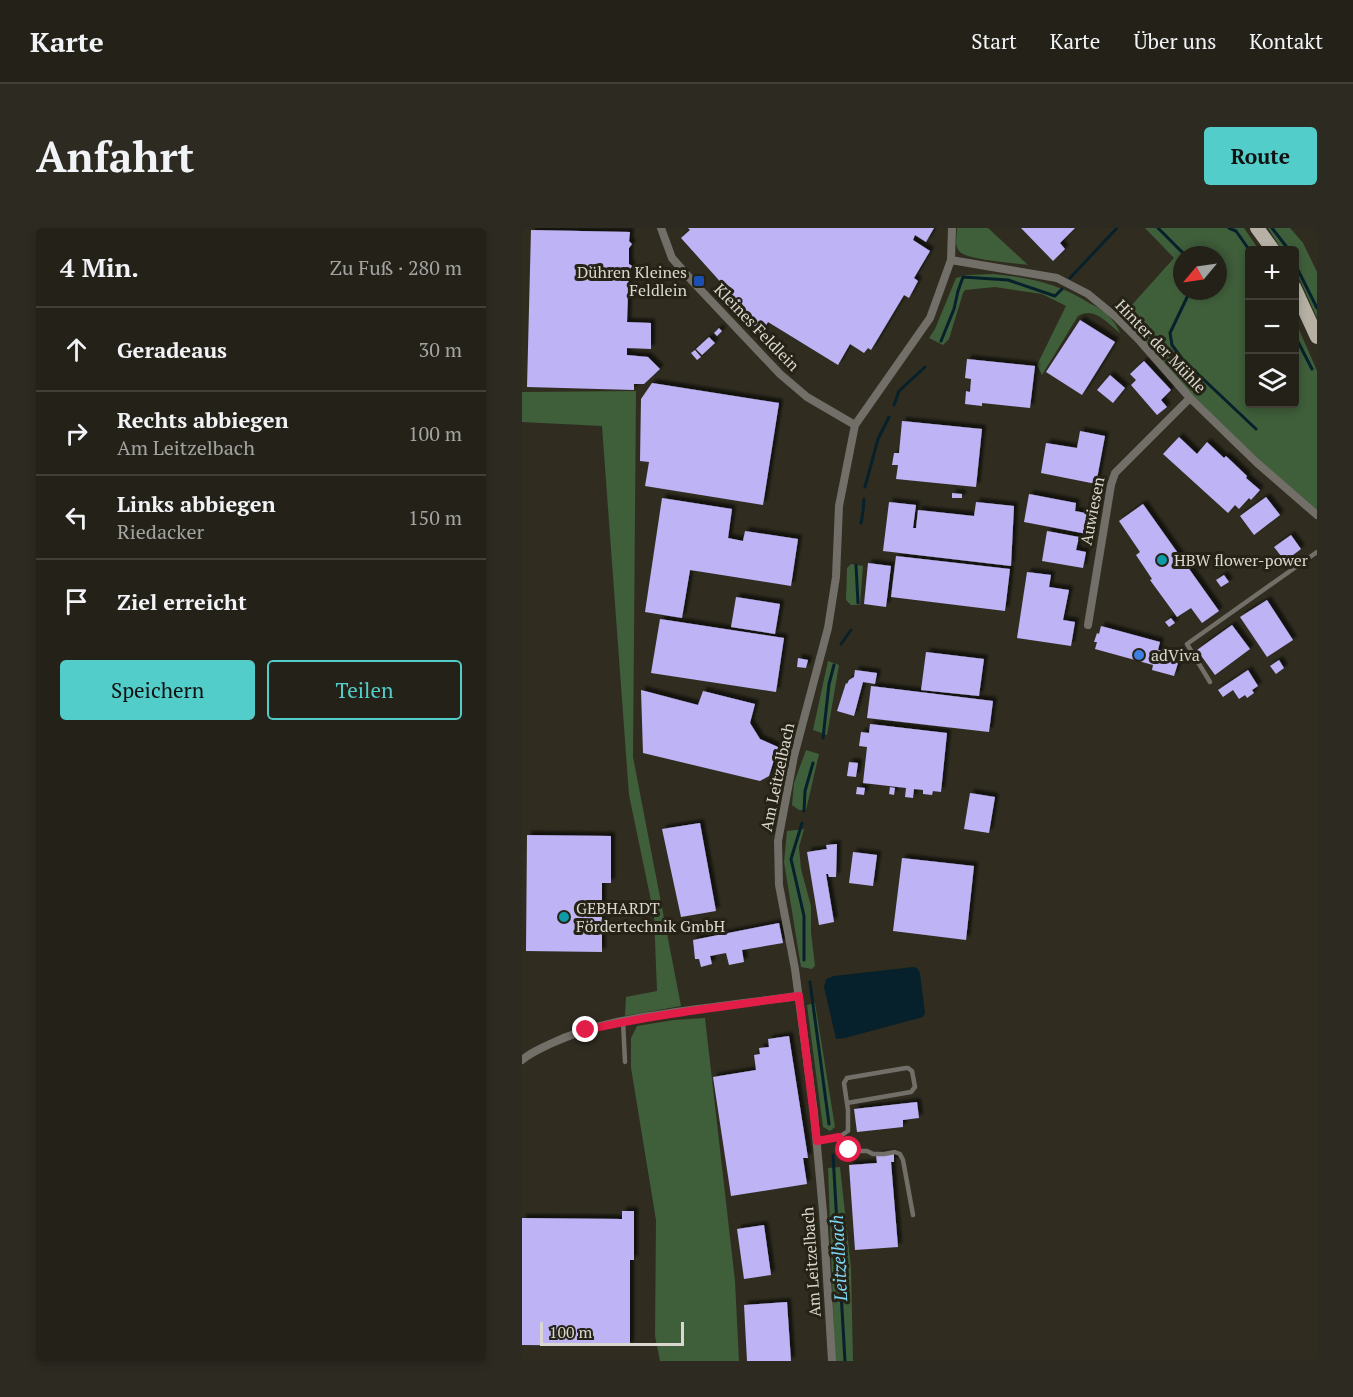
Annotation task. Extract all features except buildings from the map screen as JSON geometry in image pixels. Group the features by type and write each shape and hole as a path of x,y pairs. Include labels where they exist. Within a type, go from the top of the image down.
{"main road":[{"path":"1257,228 1270,246"},
{"path":"1299,298 1317,337"}],"street":[{"name":"Kleines Feldlein","path":"661,228 672,258 780,374 807,397 855,425"},
{"name":"Am Leitzelbach","path":"832,1361 817,1141 795,969 778,885 778,841 794,756 828,628 836,577 839,506 855,425 930,318 951,260 952,228"},
{"name":"Hinter der Mühle","path":"951,260 1056,278 1088,294 1116,316 1190,398 1256,462 1317,515"},
{"name":"Auwiesen","path":"1088,625 1110,485 1114,473 1190,398"},
{"path":"522,1060 560,1039 623,1021 799,996"}],"lane":[{"path":"1210,681 1187,644 1317,552"},
{"path":"623,1021 625,1062"},
{"path":"817,1141 839,1137 848,1131 844,1083 847,1078 906,1068 912,1071 915,1087 911,1092 847,1103"},
{"path":"839,1137 844,1148 849,1150 867,1151 873,1154 895,1152 900,1154 913,1215"}],"green space":[{"path":"957,228 988,228 1028,265 980,259 963,254 957,246"},
{"path":"1145,228 1244,228 1256,246 1245,246 1245,408 1299,408 1299,329 1317,371 1317,510 1222,426 1183,386 1141,335 1122,316 1173,259 1173,300 1227,300 1227,246 1173,246 1173,257"},
{"path":"1268,228 1290,228 1303,243 1317,272 1317,318 1299,278 1299,246 1279,246"},
{"path":"994,274 1033,280 1068,291 1106,314 1120,333 1095,314 1084,313 1078,316 1042,375 1037,365 1066,306 1042,294 995,287 965,290 949,339 943,345 929,338 956,278 966,275"},
{"path":"636,391 633,757 681,1006 625,1016 626,997 657,991 654,915 629,795 602,426 522,422 522,392"},
{"path":"851,564 863,566 860,605 851,605 846,600 847,568"},
{"path":"828,661 839,665 827,735 813,730"},
{"path":"806,750 819,754 806,810 799,810 792,805 794,783"},
{"path":"804,829 799,847 801,869 811,906 815,966 812,969 801,967 784,862 787,831"},
{"path":"815,1003 835,1127 830,1131 823,1127 807,1005"},
{"path":"705,1018 735,1281 739,1361 660,1361 655,1336 656,1220 631,1068 631,1038 637,1026"},
{"path":"840,1167 851,1268 853,1361 835,1361 828,1168"}],"water":[{"path":"917,968 920,973 925,1013 923,1017 836,1039 824,987 826,979 834,976"}],"waterway":[{"name":"Leitzelbach","path":"1070,278 1117,228"},
{"path":"1158,228 1176,246"},
{"path":"1229,228 1236,231 1246,246"},
{"path":"1272,228 1286,246"},
{"path":"1299,272 1317,308"},
{"name":"Leitzelbach","path":"941,341 954,309 963,277 1008,280 1055,296 1062,289"},
{"path":"1186,300 1170,333 1172,345 1183,360 1256,429"},
{"path":"1299,344 1312,369"},
{"name":"Leitzelbach","path":"894,405 899,391 925,367"},
{"name":"Leitzelbach","path":"865,487 878,439 889,417"},
{"name":"Leitzelbach","path":"861,523 864,499"},
{"name":"Leitzelbach","path":"856,565 858,603"},
{"name":"Leitzelbach","path":"841,644 851,630"},
{"name":"Leitzelbach","path":"823,738 829,684 834,665"},
{"name":"Leitzelbach","path":"804,811 805,791 813,763"},
{"name":"Leitzelbach","path":"802,823 791,859 804,916 804,960"},
{"name":"Leitzelbach","path":"810,982 829,1124"},
{"name":"Leitzelbach","path":"833,1155 845,1361"}],"place":[{"name":"Dühren Kleines Feldlein","path":"699,281"},
{"name":"HBW flower-power","path":"1162,560"},
{"name":"adViva","path":"1139,655"},
{"name":"GEBHARDT Fördertechnik GmbH","path":"564,917"}],"route":[{"path":"586,1030 671,1013 799,996 817,1141 839,1137 844,1148 849,1150"}]}
